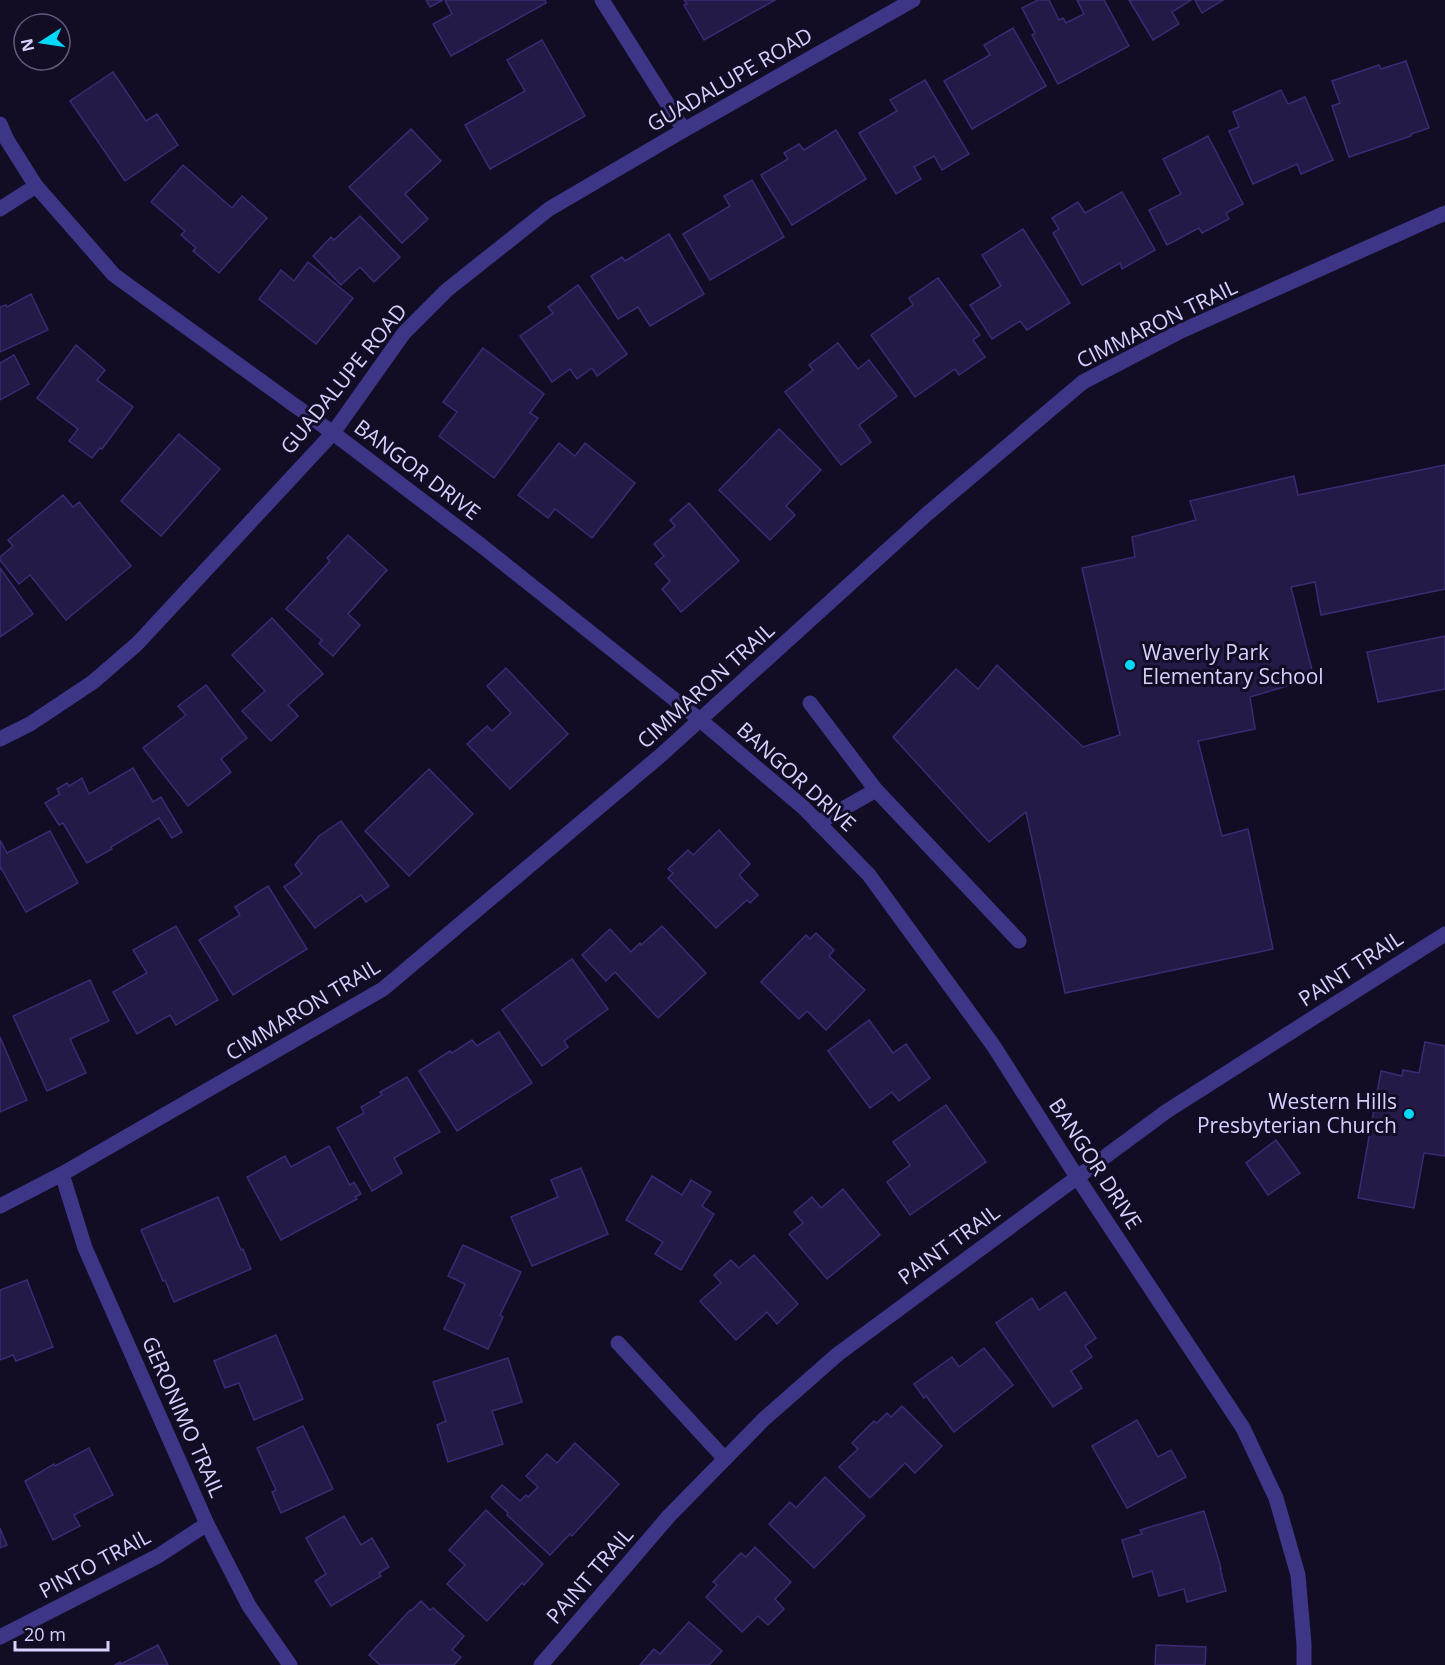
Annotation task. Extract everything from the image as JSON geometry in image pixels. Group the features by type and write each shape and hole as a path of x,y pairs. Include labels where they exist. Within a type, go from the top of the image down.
{"street":[{"path":"602,0 684,129"},
{"name":"GUADALUPE ROAD","path":"0,739 30,724 93,682 137,644 333,433 404,333 447,290 549,209 684,129 913,0"},
{"name":"BANGOR DRIVE","path":"0,124 7,140 36,186 114,274 333,433 482,546 699,719 804,808 869,875 993,1045 1077,1177 1243,1428 1276,1498 1298,1575 1304,1665"},
{"path":"0,209 36,186"},
{"name":"CIMMARON TRAIL","path":"0,1206 62,1174 383,989 660,756 927,514 1083,382 1179,332 1445,213"},
{"path":"810,703 876,790 1019,941"},
{"path":"818,823 876,790"},
{"name":"PAINT TRAIL","path":"542,1665 669,1516 764,1419 838,1354 1167,1111 1445,934"},
{"name":"GERONIMO TRAIL","path":"62,1174 85,1248 207,1524 249,1606 290,1665"},
{"path":"618,1343 725,1459"},
{"name":"PINTO TRAIL","path":"0,1637 158,1556 207,1524"}],"building":[{"path":"426,0 443,0 430,7"},
{"path":"445,0 545,0 546,3 451,56 433,24 452,14"},
{"path":"684,0 775,0 704,40 684,5 687,4"},
{"path":"1038,0 1049,0 1059,20 1063,18 1066,23 1084,14 1077,0 1104,0 1129,46 1058,84 1032,35 1035,33 1022,8"},
{"path":"1129,0 1191,0 1172,12 1179,24 1153,40"},
{"path":"1195,0 1223,0 1202,13"},
{"path":"1013,28 1046,86 972,129 944,81 990,55 984,45"},
{"path":"542,40 585,116 490,169 465,125 525,91 507,60"},
{"path":"1406,61 1429,128 1349,157 1332,106 1340,103 1332,81 1379,65 1381,69"},
{"path":"113,72 146,121 157,114 178,145 125,181 70,101"},
{"path":"925,80 969,154 942,170 934,156 914,167 921,179 896,194 859,133 897,111 890,100"},
{"path":"1281,90 1288,104 1305,97 1333,160 1301,174 1297,164 1253,184 1229,131 1239,127 1233,112"},
{"path":"411,129 441,161 405,194 428,219 402,243 349,187"},
{"path":"836,130 866,179 792,225 761,175 788,159 784,153 799,144 804,150"},
{"path":"1208,136 1243,204 1226,213 1229,219 1202,233 1199,228 1167,245 1149,210 1181,194 1163,159"},
{"path":"183,165 232,208 242,196 267,218 219,273 193,251 196,248 181,235 185,231 151,202"},
{"path":"752,180 784,237 710,280 683,234 730,206 724,196"},
{"path":"1122,192 1155,250 1122,269 1120,263 1082,285 1053,233 1059,229 1052,218 1078,202 1085,213"},
{"path":"360,216 400,257 374,282 360,267 341,285 313,256 331,237 334,240"},
{"path":"1023,229 1070,303 1027,330 1020,321 992,339 970,305 1001,286 982,255"},
{"path":"669,234 704,294 650,326 638,307 618,319 591,276 622,257 625,261"},
{"path":"308,262 353,298 316,344 259,299 281,270 294,281"},
{"path":"938,278 980,335 973,340 985,357 959,375 955,369 915,397 871,335 913,305 909,298"},
{"path":"578,285 627,354 597,376 592,368 577,379 570,369 552,382 520,336 553,313 548,307"},
{"path":"31,294 48,330 0,352 0,307 6,305 7,307"},
{"path":"838,343 858,369 869,360 897,396 859,425 871,442 841,465 785,392 813,370 809,365"},
{"path":"76,345 105,370 97,380 133,407 102,449 100,448 92,458 69,441 78,429 37,398"},
{"path":"483,348 544,394 530,413 538,418 494,478 439,436 457,412 443,402"},
{"path":"14,355 29,384 0,400 0,363"},
{"path":"779,429 821,470 786,506 795,515 770,540 719,490"},
{"path":"179,434 220,469 161,536 121,501"},
{"path":"559,443 575,456 585,443 635,483 592,538 555,509 548,518 518,495"},
{"path":"1445,465 1445,589 1321,615 1315,582 1291,587 1314,678 1250,697 1255,729 1198,741 1222,836 1248,829 1273,949 1065,993 1026,812 989,842 893,737 956,669 978,689 997,665 1083,747 1120,735 1082,568 1135,557 1132,537 1196,520 1190,501 1294,476 1298,495"},
{"path":"63,495 73,507 79,502 131,566 66,620 30,575 19,584 0,560 0,557 13,546 8,540"},
{"path":"689,503 739,561 681,612 662,589 670,581 655,564 664,556 654,544 675,526 670,520"},
{"path":"348,535 387,570 348,614 360,625 333,656 319,644 322,640 286,609 330,561 327,558"},
{"path":"0,568 33,614 0,637"},
{"path":"272,618 323,674 288,705 298,716 271,741 242,711 265,691 232,655"},
{"path":"1445,636 1445,689 1378,702 1367,652"},
{"path":"506,668 568,734 510,789 467,744 487,726 492,731 511,713 487,686"},
{"path":"206,685 247,738 221,759 231,772 188,806 143,748 186,715 178,706"},
{"path":"133,768 153,802 161,797 182,832 172,838 159,818 87,863 63,823 59,825 45,803 60,794 57,789 67,783 69,786 82,778 89,794"},
{"path":"429,769 473,814 409,876 365,831"},
{"path":"341,821 389,886 366,902 361,895 315,928 284,887 302,874 295,865 319,836"},
{"path":"719,830 750,864 739,875 758,895 750,903 747,900 716,928 668,878 673,873 668,869 688,850 693,855"},
{"path":"50,831 78,883 26,912 0,869 0,840 7,853"},
{"path":"268,886 307,949 233,995 199,940 240,915 235,907"},
{"path":"176,926 218,1000 176,1025 170,1015 137,1034 113,992 147,973 133,950"},
{"path":"662,926 706,973 658,1018 615,972 606,981 582,955 610,929 631,952"},
{"path":"816,933 834,950 829,956 865,990 826,1030 807,1011 799,1019 761,982 806,935 810,939"},
{"path":"572,959 608,1009 564,1041 568,1047 542,1066 502,1010"},
{"path":"90,980 109,1021 70,1039 86,1073 47,1091 13,1016"},
{"path":"869,1020 893,1053 906,1044 930,1078 899,1101 892,1092 870,1108 828,1051"},
{"path":"499,1032 532,1083 457,1131 419,1071 472,1040 477,1046"},
{"path":"0,1037 27,1100 0,1112"},
{"name":"Western Hills Presbyterian Church","path":"1425,1042 1445,1046 1445,1156 1424,1153 1414,1208 1358,1198 1381,1071 1402,1076 1403,1070 1419,1073"},
{"path":"407,1077 440,1132 394,1158 402,1173 372,1191 337,1128 364,1113 361,1107 382,1095 380,1092"},
{"path":"946,1105 986,1162 910,1215 887,1182 910,1165 893,1142"},
{"path":"1276,1140 1300,1173 1268,1195 1246,1163"},
{"path":"329,1146 350,1185 354,1182 361,1194 355,1197 357,1199 281,1240 247,1177 285,1156 291,1167"},
{"path":"581,1168 608,1234 532,1266 511,1217 558,1197 551,1180"},
{"path":"652,1176 682,1195 691,1180 711,1192 702,1206 714,1214 681,1270 655,1254 663,1242 626,1220"},
{"path":"843,1189 880,1235 827,1279 789,1234 803,1223 794,1212 812,1197 821,1208"},
{"path":"218,1197 251,1269 174,1302 141,1230"},
{"path":"463,1245 521,1272 500,1315 503,1317 488,1349 444,1329 465,1284 448,1276"},
{"path":"754,1255 798,1304 777,1324 767,1312 736,1340 700,1301 721,1283 714,1275 731,1260 739,1268"},
{"path":"27,1280 53,1347 16,1361 13,1355 0,1360 0,1290"},
{"path":"1065,1292 1096,1338 1085,1346 1092,1357 1071,1371 1082,1388 1053,1407 996,1323 1032,1298 1039,1310"},
{"path":"276,1335 303,1399 254,1420 239,1383 225,1388 214,1361"},
{"path":"984,1348 1013,1385 954,1432 914,1384 952,1357 959,1367"},
{"path":"508,1358 522,1402 492,1411 503,1444 448,1462 437,1425 446,1421 433,1382"},
{"path":"902,1406 942,1446 915,1473 905,1463 870,1498 839,1467 858,1449 852,1443 874,1421 877,1423 887,1413 891,1417"},
{"path":"1137,1420 1158,1457 1171,1450 1186,1477 1127,1508 1092,1446"},
{"path":"303,1426 333,1489 281,1513 272,1492 276,1490 257,1448"},
{"path":"575,1443 619,1484 572,1536 570,1534 550,1555 491,1497 502,1485 520,1501 526,1495 528,1497 538,1487 526,1476 547,1454 557,1463"},
{"path":"89,1448 113,1495 74,1515 80,1526 53,1540 25,1481 54,1464 55,1466"},
{"path":"825,1477 865,1516 814,1568 769,1524 790,1502 796,1508"},
{"path":"486,1510 543,1564 487,1621 447,1584 465,1565 449,1550"},
{"path":"1204,1511 1226,1591 1187,1602 1184,1589 1159,1596 1152,1571 1133,1577 1122,1540 1142,1534 1140,1530"},
{"path":"344,1516 361,1545 372,1538 389,1567 379,1573 381,1576 331,1606 315,1581 326,1574 306,1538"},
{"path":"0,1528 7,1545 0,1548"},
{"path":"755,1547 791,1582 775,1599 784,1609 768,1625 758,1616 742,1632 706,1597 717,1585 713,1582 741,1553 746,1557"},
{"path":"421,1601 430,1610 433,1608 464,1636 452,1650 461,1657 454,1665 380,1665 369,1655"},
{"path":"689,1622 722,1651 709,1665 640,1665 654,1649 660,1654"},
{"path":"158,1645 168,1665 115,1665 120,1662 121,1664"},
{"path":"1156,1645 1206,1647 1205,1665 1155,1665"}],"place":[{"name":"Waverly Park Elementary School","path":"1130,665"},
{"name":"Western Hills Presbyterian Church","path":"1409,1114"}]}
